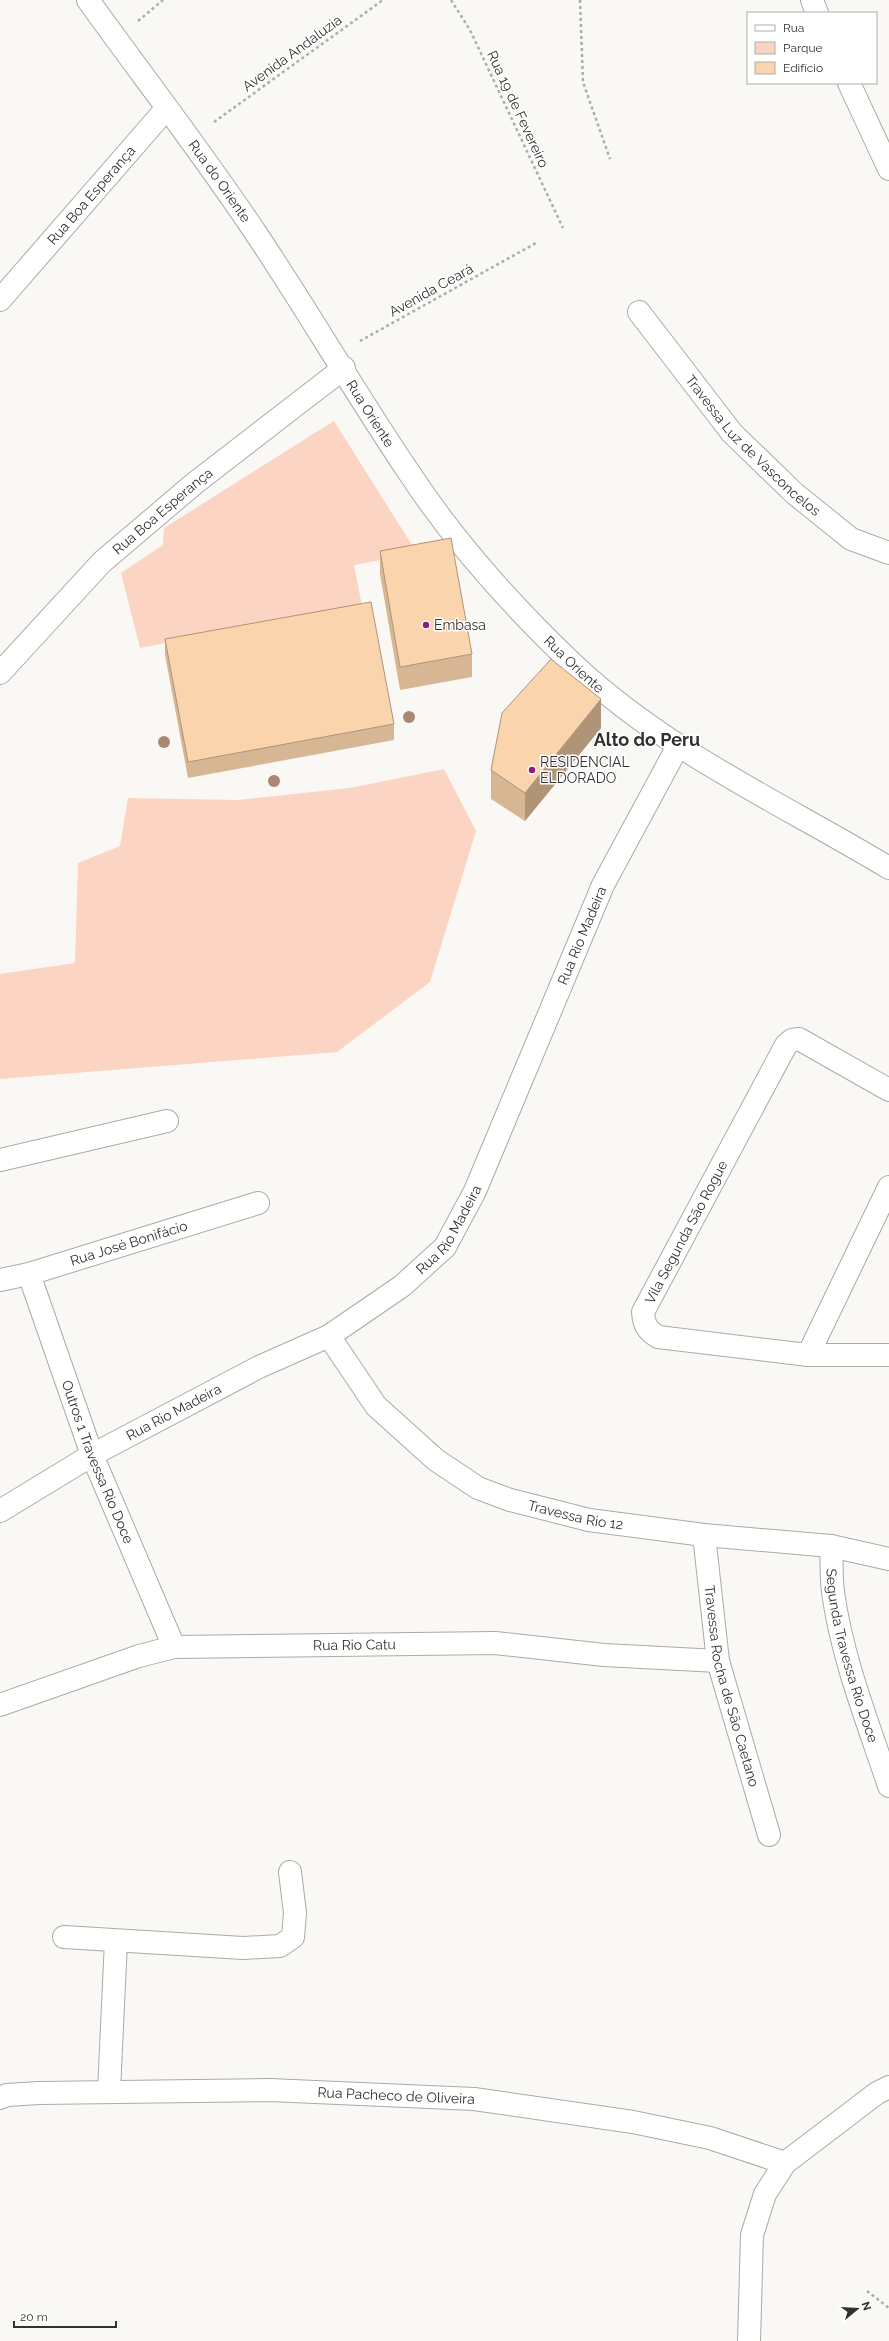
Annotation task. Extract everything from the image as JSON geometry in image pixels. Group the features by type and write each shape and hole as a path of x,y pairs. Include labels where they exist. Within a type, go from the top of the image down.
{"street":[{"name":"Rua do Oriente","path":"88,0 256,233 339,361"},
{"path":"812,0 818,12"},
{"path":"849,84 889,169"},
{"name":"Rua Boa Esperança","path":"0,300 166,108"},
{"name":"Travessa Luz de Vasconcelos","path":"639,312 732,433 794,493 851,539 889,553"},
{"name":"Rua Boa Esperança","path":"0,673 102,562 339,361"},
{"name":"Rua Oriente","path":"339,361 411,476 466,549 525,615 576,666 624,707 678,746 889,868"},
{"name":"Rua Rio Madeira","path":"0,1511 92,1455 259,1367 329,1336 402,1286 445,1247 475,1191 603,885 678,746"},
{"name":"Vila Segunda São Rogue","path":"889,1090 799,1039 792,1040 786,1045 643,1312 644,1323 649,1331 658,1337 808,1355 889,1355"},
{"path":"0,1160 167,1121"},
{"path":"808,1355 889,1187"},
{"name":"Rua José Bonifácio","path":"0,1280 29,1274 258,1203"},
{"name":"Outros 1 Travessa Rio Doce","path":"29,1274 92,1455 174,1647"},
{"name":"Travessa Rio 12","path":"329,1336 376,1406 436,1460 478,1488 510,1500 589,1520 704,1535 831,1546 889,1559"},
{"name":"Travessa Rocha de São Caetano","path":"704,1535 718,1661 769,1835"},
{"name":"Segunda Travessa Rio Doce","path":"831,1546 833,1592 841,1633 889,1786"},
{"name":"Rua Rio Catu","path":"0,1705 139,1656 174,1647 494,1643 604,1655 718,1661"},
{"path":"64,1937 243,1948 280,1946 293,1937 295,1913 290,1872"},
{"path":"109,2092 116,1941"},
{"path":"749,2341 749,2288 752,2235 765,2194 785,2163 877,2093 889,2087"},
{"name":"Rua Pacheco de Oliveira","path":"0,2098 7,2095 39,2093 270,2090 474,2099 633,2122 710,2138 785,2163"}],"path":[{"name":"Avenida Andaluzia","path":"212,123 383,0"},
{"name":"Rua 19 de Fevereiro","path":"451,0 470,30 563,228"},
{"path":"580,0 583,82 610,159"},
{"name":"Avenida Ceará","path":"339,361 536,243"},
{"path":"867,2291 889,2308"}],"green space":[{"path":"334,421 417,553 354,565 362,606 140,648 121,573 163,545 164,528"},
{"path":"444,769 476,831 430,982 337,1052 0,1079 0,974 75,963 78,863 120,846 128,798 238,800 350,788"}],"building":[{"name":"Embasa","path":"451,538 472,654 400,667 380,551"},
{"path":"371,602 394,724 188,762 165,639"},
{"name":"RESIDENCIAL ELDORADO","path":"551,659 601,699 525,793 491,770 502,713"}],"place":[{"name":"Embasa","path":"426,625"},
{"name":"RESIDENCIAL ELDORADO","path":"532,770"}],"district":[{"name":"Alto do Peru","path":"647,739"}]}
